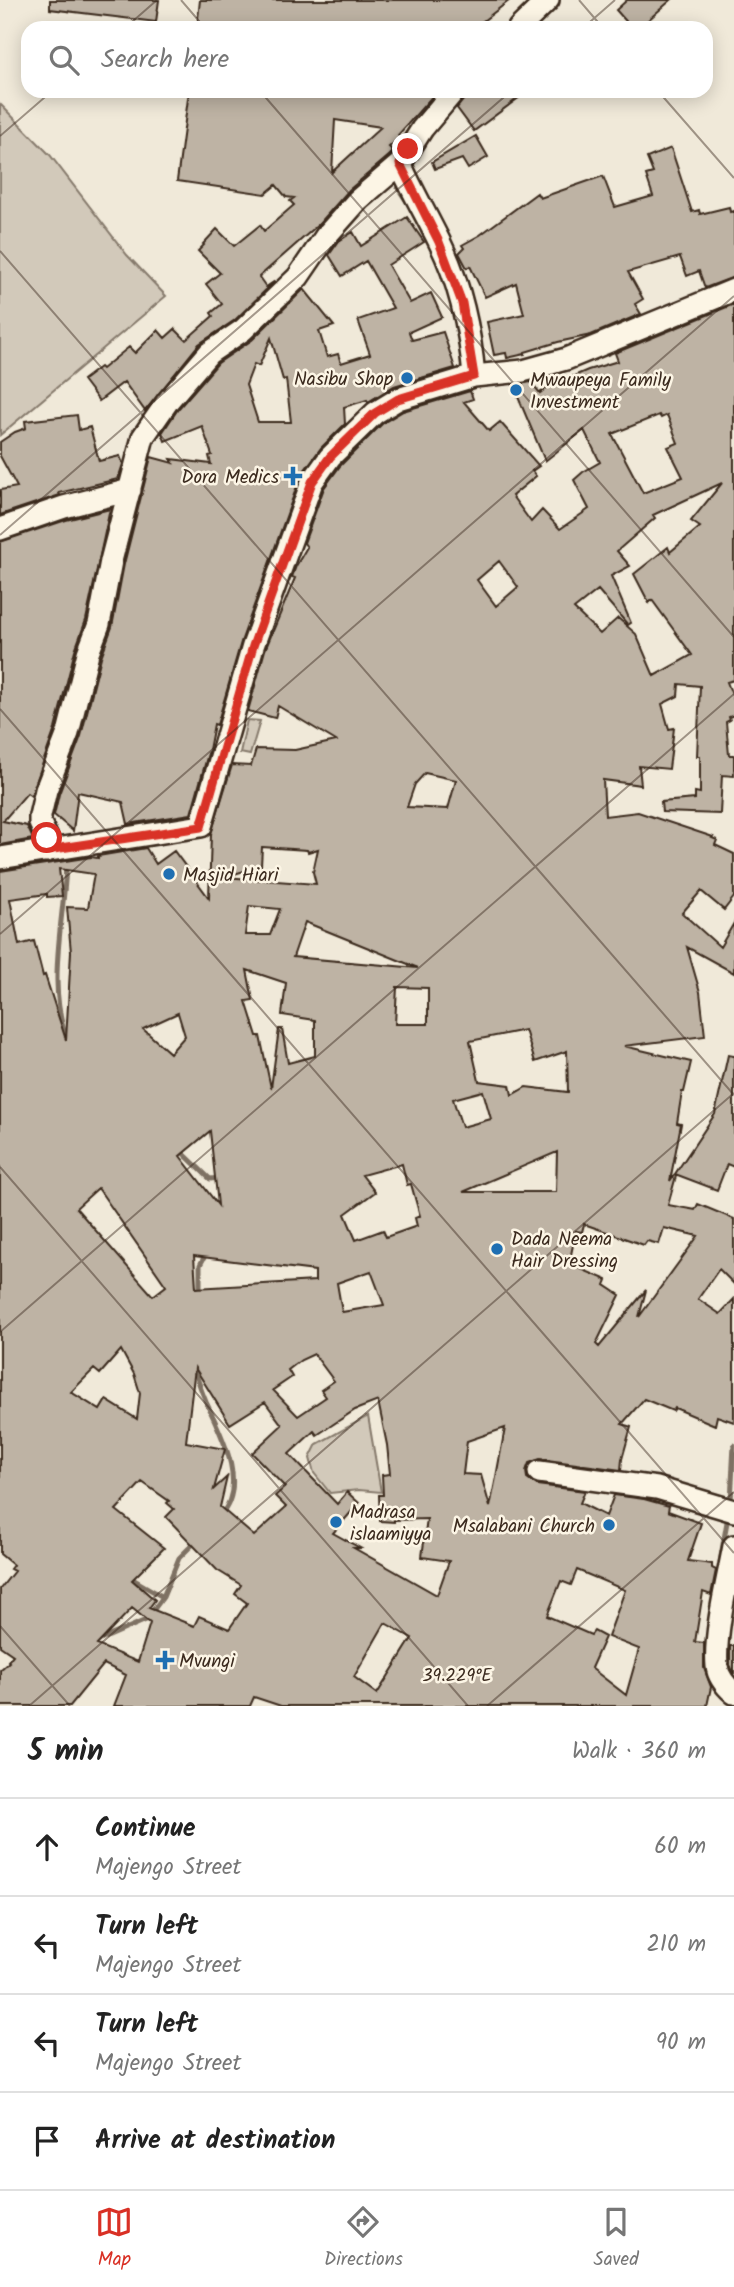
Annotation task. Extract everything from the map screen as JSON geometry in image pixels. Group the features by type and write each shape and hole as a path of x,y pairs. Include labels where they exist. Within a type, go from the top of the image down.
{"street":[{"path":"526,21 548,0"},
{"path":"47,850 47,838 40,823 46,790 68,733 86,662 99,624 111,561 143,437 168,401 209,353 243,330 298,277 326,236 358,200 400,164 422,129 448,98"},
{"path":"400,164 439,242 454,280 465,316 474,376"},
{"path":"0,858 201,827 253,646 312,482 330,457 375,413 398,399 474,376 523,371 566,359 734,290"},
{"path":"0,529 64,507 130,490"},
{"path":"538,1472 657,1488 734,1511"},
{"path":"734,1546 720,1623 717,1666 719,1676 734,1693"}],"shaded area":[{"path":"0,104 50,155 127,255 166,296 0,435"},
{"path":"247,720 260,721 250,755 240,753"},
{"path":"368,1416 381,1492 359,1490 330,1493 314,1473 310,1458 317,1444"}],"building":[{"path":"50,0 159,0 156,21 50,9"},
{"path":"200,0 510,0 483,21 198,21"},
{"path":"627,0 671,0 647,21 626,21 616,10"},
{"path":"188,98 431,98 398,135 400,138 389,147 393,151 390,155 349,190 319,224 259,277 266,287 275,281 235,320 199,344 145,411 124,382 99,401 83,380 100,367 102,369 129,347 135,353 158,330 165,338 175,329 186,340 213,316 211,313 222,304 206,284 220,273 198,251 217,229 234,246 260,225 264,231 294,205 290,201 294,198 286,197 276,185 265,194 177,181","holes":["335,120 381,127 332,172"]},
{"path":"519,98 474,131 457,108 464,99"},
{"path":"476,136 488,157 468,169 462,159 435,169 432,162"},
{"path":"671,148 692,212 699,210 700,214 729,207 730,212 734,211 734,277 705,288 699,271 687,276 680,257 628,272 643,299 635,304 641,314 591,335 558,342 525,354 507,358 506,353 494,355 487,322 524,314 516,283 485,297 470,266 467,268 459,253 464,248 462,245 537,193 540,198 603,176 615,207 653,196 646,175 653,173 647,158"},
{"path":"407,217 424,242 388,265 410,303 431,293 442,317 409,332 412,340 443,332 455,368 394,386 368,402 367,400 344,407 345,424 321,448 301,475 241,642 217,725 214,724 191,814 128,824 123,802 78,792 73,831 54,815 81,736 101,657 112,627 124,564 151,457 173,463 171,459 211,464 209,456 212,455 202,426 165,441 162,433 178,409 218,363 252,340 304,289 334,326 319,331 327,357 338,354 341,363 370,354 358,320 393,308 366,261 342,276 329,255 339,241 353,232 361,246","holes":["271,338 283,380 286,379 291,422 258,422 246,385 254,364 259,366"]},
{"path":"734,304 734,680 727,682 734,700 734,715 726,722 729,755 734,755 734,776 722,775 720,814 662,812 661,802 695,799 695,792 700,793 700,756 697,756 700,686 679,684 678,696 662,704 669,729 674,728 669,769 639,766 641,785 603,780 605,816 638,812 713,837 717,840 715,845 734,854 734,897 724,910 701,891 682,913 720,947 734,923 734,973 687,947 700,992 705,1036 624,1046 691,1062 677,1123 681,1124 670,1181 676,1176 668,1205 695,1210 698,1204 734,1219 734,1284 719,1269 698,1299 720,1314 734,1299 734,1422 717,1416 715,1425 675,1408 673,1411 644,1399 622,1424 631,1427 621,1470 540,1459 529,1463 526,1471 527,1478 537,1485 585,1491 580,1503 606,1516 614,1495 669,1506 668,1511 701,1523 688,1561 712,1564 712,1568 716,1570 711,1595 703,1592 695,1642 704,1643 704,1668 711,1687 707,1706 281,1706 254,1697 250,1706 114,1706 126,1675 104,1664 70,1706 0,1706 0,1670 13,1655 0,1646 0,1589 14,1571 10,1569 13,1565 0,1554 0,871 98,858 146,848 156,864 174,851 209,898 211,834 232,765 251,766 256,749 295,750 336,741 278,706 275,718 248,711 265,650 295,578 292,577 296,566 307,547 304,543 324,488 340,466 383,423 403,411 470,391 473,399 464,402 489,431 500,422 539,466 532,471 536,476 512,496 531,522 542,510 560,529 589,509 574,480 600,462 584,430 545,461 513,385 531,382 540,393 588,370 618,361 615,353","holes":["659,415 661,418 667,415 678,443 668,447 683,477 643,493 612,434","722,483 691,521 700,527 670,552 668,547 634,574 649,603 652,600 692,655 654,676 636,634 618,618 600,634 574,609 598,590 628,625 631,623 611,576 630,566 617,551 655,518 653,515","499,561 518,587 496,606 477,580","425,773 456,780 448,809 407,807 415,784","262,847 308,852 318,849 313,872 316,884 224,877 261,866","59,869 94,874 88,908 67,907 71,952 66,1040 45,975 43,976 34,941 19,945 10,899 47,894 47,897 62,896","249,906 280,909 270,935 245,935","305,922 418,968 293,957","247,970 286,983 282,1015 315,1020 315,1056 288,1063 282,1029 279,1029 271,1088 260,1036 257,1036 246,1001 253,1000","397,987 428,988 428,1024 395,1024","178,1013 185,1036 170,1053 143,1029","525,1030 535,1062 567,1051 568,1092 526,1087 512,1095 510,1085 479,1081 470,1041","483,1091 491,1119 462,1127 453,1099","210,1131 218,1205 180,1156","557,1152 556,1192 463,1192","402,1164 407,1185 411,1184 420,1216 415,1218 417,1226 386,1237 383,1230 356,1240 345,1214 375,1192 362,1175","98,1188 166,1286 153,1296 76,1208","584,1224 644,1245 647,1241 659,1244 664,1228 698,1236 639,1317 646,1290 599,1347 596,1344 620,1295 605,1285 607,1280 569,1264 576,1231 582,1232","194,1256 315,1271 315,1281 196,1288","371,1271 384,1305 342,1312 337,1283","121,1350 134,1374 140,1393 137,1419 106,1400 100,1410 71,1392 94,1369 100,1374","314,1354 334,1381 321,1390 326,1397 298,1416 273,1390 292,1377 288,1370","195,1368 230,1424 265,1402 282,1425 252,1453 285,1487 275,1496 286,1507 254,1536 220,1507 227,1477 214,1489 225,1449 186,1442","378,1401 390,1474 382,1475 383,1495 379,1495 380,1521 427,1519 422,1557 449,1561 437,1595 354,1548 360,1548 333,1533 359,1503 347,1492 337,1504 289,1454 314,1431 317,1435 355,1410","505,1428 490,1507 481,1475 463,1474 467,1441","142,1482 169,1501 167,1503 174,1509 166,1517 217,1570 241,1585 235,1594 247,1603 229,1629 199,1616 194,1626 149,1608 155,1600 132,1580 164,1548 116,1510","577,1570 625,1590 608,1637 639,1649 626,1695 591,1668 605,1637 594,1631 591,1635 547,1616 561,1581 571,1585","132,1608 150,1623 138,1662 97,1645","385,1623 412,1638 377,1694 354,1677"]},
{"path":"77,415 79,430 90,427 99,461 120,456 123,464 118,479 59,493 60,495 0,515 0,490 17,487 0,456 0,442 26,428 25,421"},
{"path":"110,509 86,620 75,650 55,729 31,796 27,793 3,821 27,826 33,839 0,845 0,542 66,520"},
{"path":"728,1055 734,1056 734,1167 727,1164 717,1190 675,1174 715,1114"},
{"path":"730,1646 734,1646 734,1674 730,1665"}],"waterway":[{"path":"398,188 408,203"},
{"path":"66,864 57,978 58,1001 69,1045"},
{"path":"180,1150 210,1179 221,1178"},
{"path":"200,1293 200,1265 207,1252"},
{"path":"193,1365 230,1459 232,1490 228,1504 220,1516"},
{"path":"731,1501 734,1445"},
{"path":"720,1562 728,1516"},
{"path":"98,1641 146,1620 163,1597 179,1558 196,1541"},
{"path":"129,1577 163,1597"}],"place":[{"name":"Nasibu Shop","path":"407,378"},
{"name":"Mwaupeya Family Investment","path":"516,390"},
{"name":"Dora Medics","path":"293,476"},
{"name":"Masjid Hiari","path":"169,874"},
{"name":"Dada Neema Hair Dressing","path":"497,1249"},
{"name":"Madrasa islaamiyya","path":"336,1522"},
{"name":"Msalabani Church","path":"609,1525"},
{"name":"Mvungi","path":"165,1660"}],"route":[{"path":"47,838 47,850 201,827 253,646 312,482 330,457 375,413 398,399 474,376 462,303 450,268 400,164 408,149"}]}
